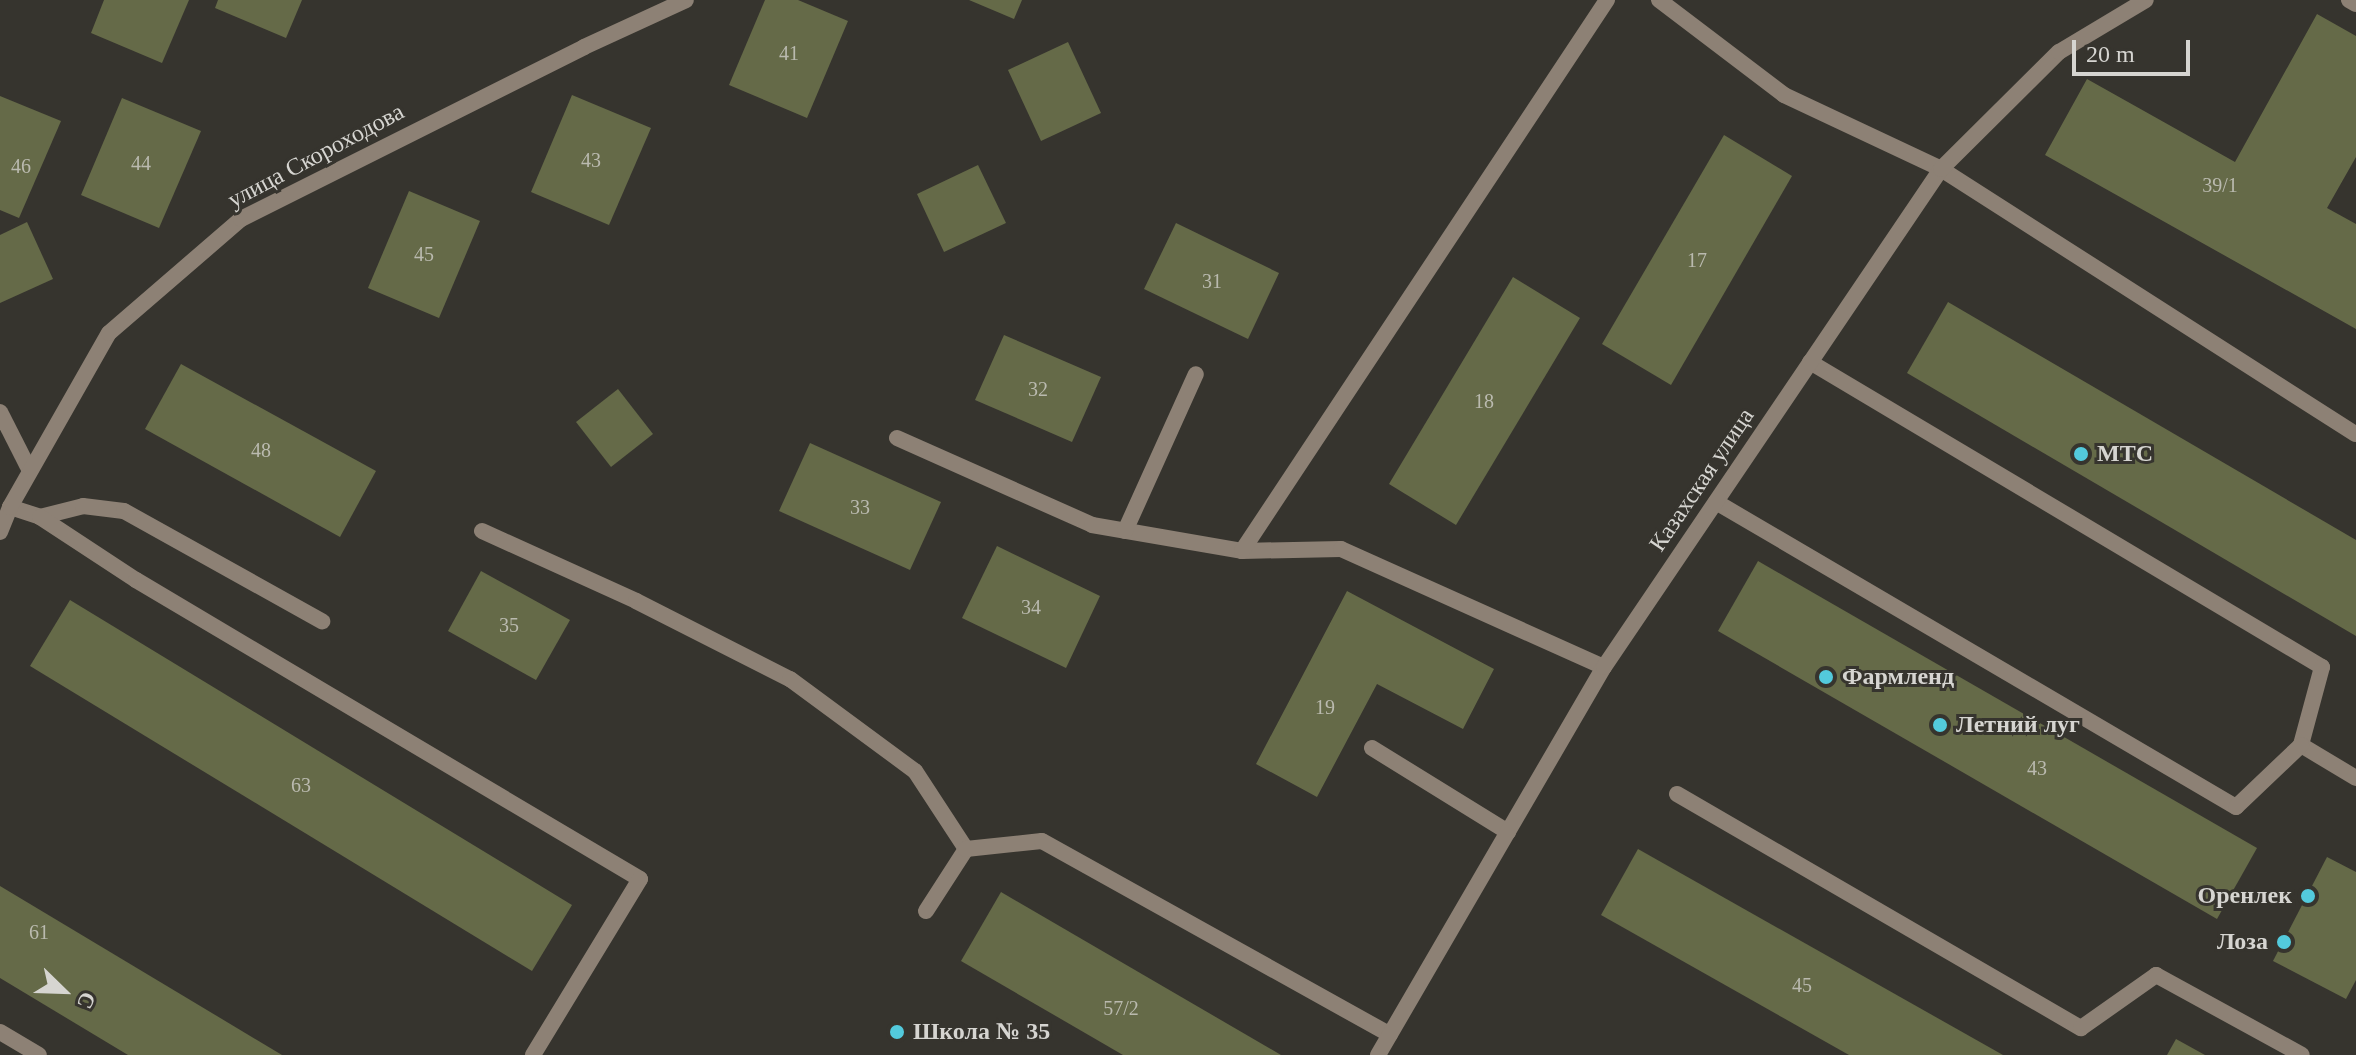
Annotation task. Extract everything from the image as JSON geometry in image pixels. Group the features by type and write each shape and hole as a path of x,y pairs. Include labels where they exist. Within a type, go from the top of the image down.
{"street":[{"name":"улица Скороходова","path":"0,532 5,505 30,471 109,333 241,219 584,47 686,0"},
{"path":"1242,551 1607,0"},
{"path":"1659,0 1784,95 1941,169 2356,434"},
{"name":"Казахская улица","path":"1378,1055 1604,667 1941,169 2059,52 2146,0"},
{"path":"2349,0 2356,4"},
{"path":"1716,502 2236,807 2301,745 2322,667 1810,362"},
{"path":"1125,531 1196,374"},
{"path":"0,412 30,471"},
{"path":"897,438 1092,525 1242,551 1341,549 1604,667"},
{"path":"5,505 40,517 136,580 640,879 533,1055"},
{"path":"40,517 83,506 124,511 322,621"},
{"path":"482,531 636,601 790,679 915,771 966,849"},
{"path":"2301,745 2356,778"},
{"path":"1372,748 1508,832"},
{"path":"1677,794 2081,1028 2156,975 2302,1055"},
{"path":"966,849 1042,841 1390,1035"},
{"path":"926,911 966,849"},
{"path":"0,1032 39,1055"}],"building":[{"path":"104,0 189,0 162,63 91,33"},
{"path":"218,0 302,0 286,38 215,8"},
{"path":"765,0 798,0 848,21 807,118 729,85"},
{"path":"969,0 1022,0 1014,19"},
{"path":"2317,14 2356,36 2356,157 2327,208 2356,224 2356,329 2045,155 2087,79 2235,162"},
{"path":"1068,42 1101,113 1041,141 1008,70"},
{"path":"572,95 651,128 609,225 531,192"},
{"path":"0,96 61,121 19,218 0,210"},
{"path":"122,98 201,131 159,228 81,195"},
{"path":"1724,135 1792,176 1671,385 1602,344"},
{"path":"978,165 1006,223 944,252 917,194"},
{"path":"409,191 480,221 439,318 368,288"},
{"path":"27,222 53,279 0,303 0,235"},
{"path":"1176,223 1279,273 1248,339 1144,289"},
{"path":"1513,277 1580,318 1456,525 1389,484"},
{"path":"1948,302 2356,540 2356,636 1907,373"},
{"path":"1004,335 1101,377 1072,442 975,400"},
{"path":"181,364 376,471 340,537 145,429"},
{"path":"618,389 653,434 611,467 576,422"},
{"path":"810,443 941,502 910,570 779,511"},
{"path":"997,546 1100,596 1066,668 962,618"},
{"path":"1758,561 2257,848 2217,919 1718,631"},
{"path":"481,571 570,620 536,680 448,631"},
{"path":"1347,591 1494,669 1463,729 1377,684 1317,797 1256,764"},
{"path":"70,600 572,905 532,971 30,666"},
{"path":"1638,849 2003,1055 1849,1055 1601,915"},
{"path":"2327,857 2356,872 2356,980 2346,999 2273,961"},
{"path":"0,886 282,1055 128,1055 0,978"},
{"path":"1001,892 1281,1055 1123,1055 961,961"},
{"path":"2176,1039 2205,1055 2167,1055"}],"place":[{"name":"МТС","path":"2081,454"},
{"name":"Фармленд","path":"1826,677"},
{"name":"Летний луг","path":"1940,725"},
{"name":"Оренлек","path":"2308,896"},
{"name":"Лоза","path":"2284,942"},
{"name":"Школа № 35","path":"897,1032"}]}
